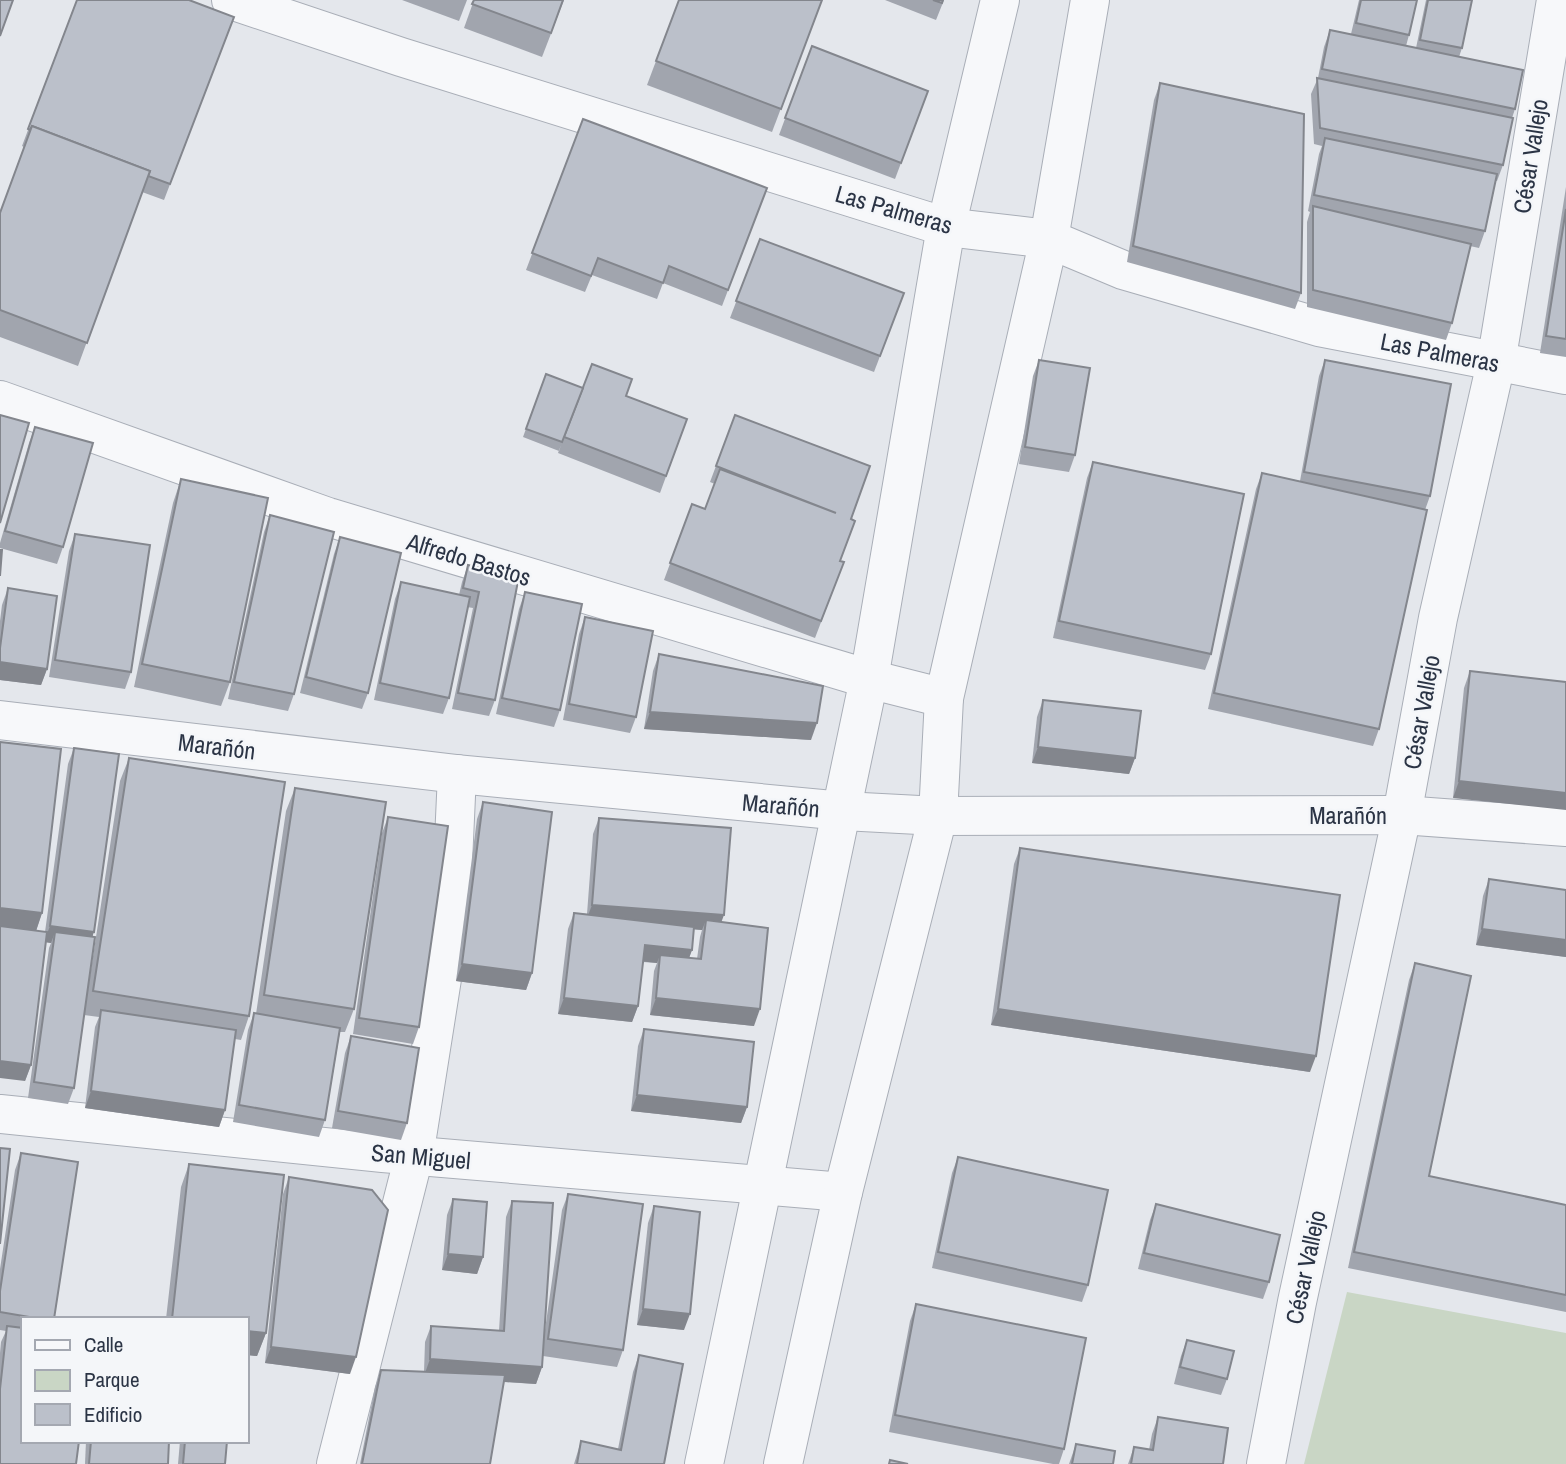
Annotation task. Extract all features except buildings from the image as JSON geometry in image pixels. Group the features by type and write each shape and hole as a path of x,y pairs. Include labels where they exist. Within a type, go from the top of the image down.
{"street":[{"name":"Las Palmeras","path":"231,0 401,57 946,227 1049,239 1123,270 1319,327 1566,375"},
{"path":"704,1464 765,1185 869,679 946,227 1000,0"},
{"path":"783,1464 843,1192 938,816 944,698 1049,239 1090,0"},
{"name":"César Vallejo","path":"1266,1464 1300,1289 1402,815 1438,618 1496,363 1556,0"},
{"name":"Alfredo Bastos","path":"0,400 328,517 869,679 944,698"},
{"name":"Marañón","path":"0,720 457,774 843,811 938,816 1402,815 1566,827"},
{"path":"336,1464 414,1156 450,928 457,774"},
{"name":"San Miguel","path":"0,1114 414,1156 843,1192"}],"green space":[{"path":"1347,1292 1566,1333 1566,1464 1304,1464"}]}
